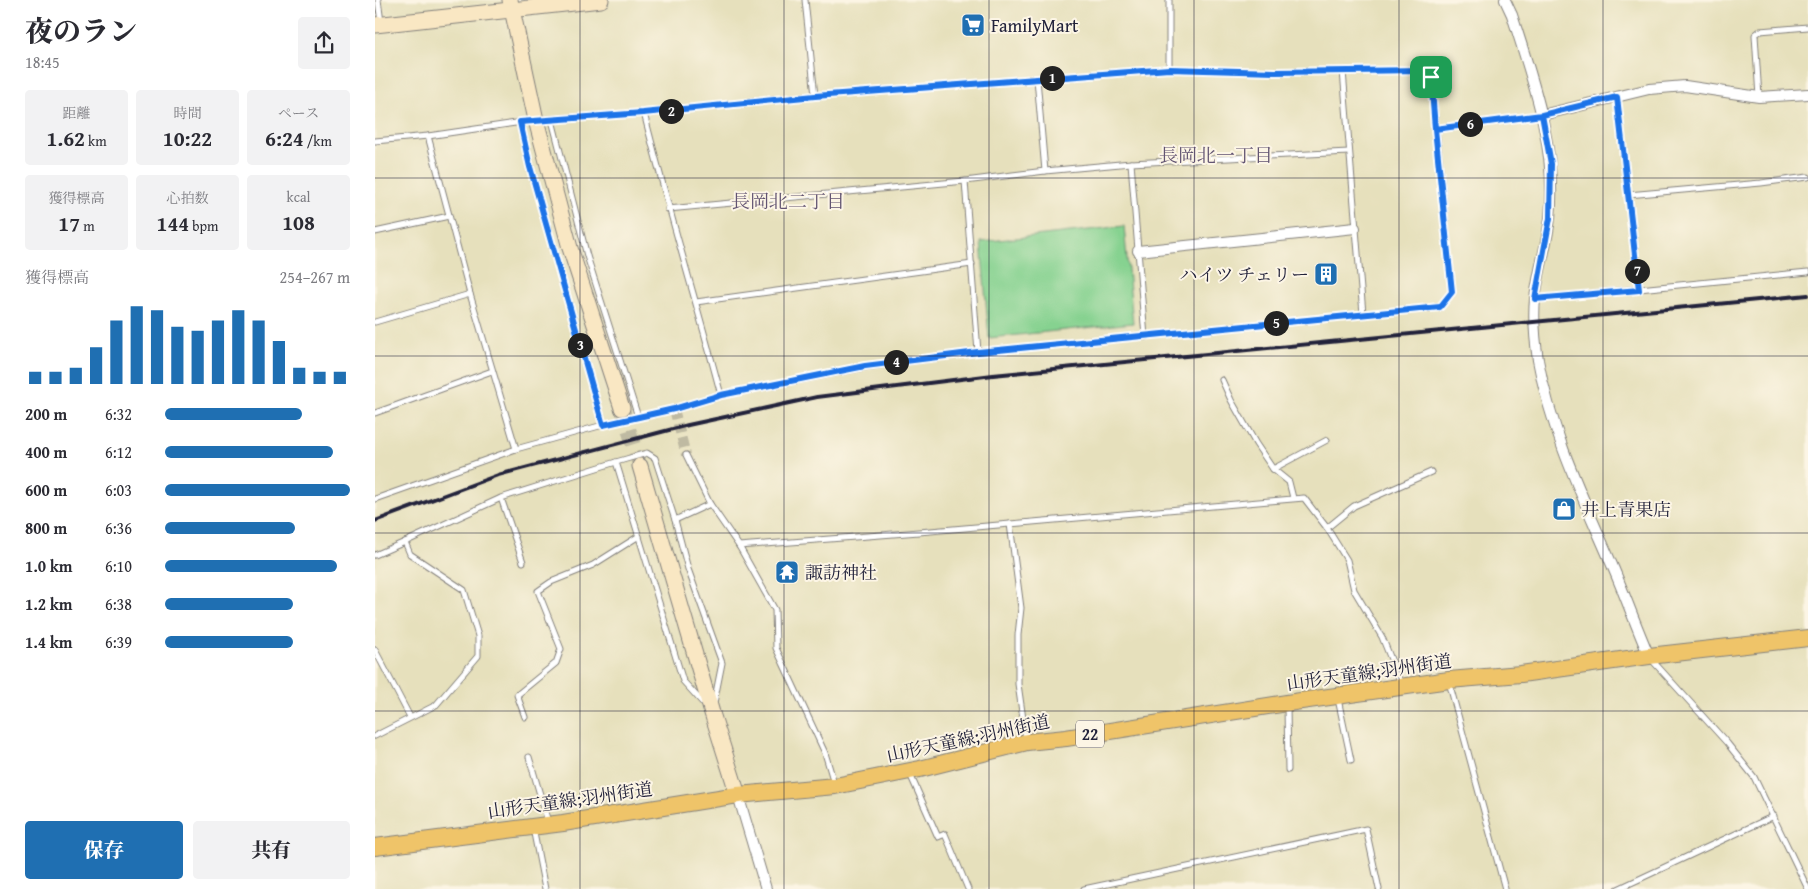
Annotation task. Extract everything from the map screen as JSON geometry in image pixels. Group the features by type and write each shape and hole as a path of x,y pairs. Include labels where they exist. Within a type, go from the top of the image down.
{"main road":[{"name":"山形天童線;羽州街道","path":"375,846 540,825 739,795 835,786 909,772 1027,742 1065,738 1287,703 1449,680 1521,674 1649,656 1808,638"}],"street":[{"path":"378,25 511,5 601,0"},
{"path":"1505,0 1512,15 1542,115 1551,164 1550,218 1535,299 1534,322 1538,359 1558,436 1576,486 1612,566 1649,656"},
{"path":"511,5 536,120 570,248 622,408"},
{"path":"1542,115 1649,89 1685,86 1759,98 1808,94"},
{"path":"1138,251 1355,228"},
{"path":"640,466 712,713 739,795 766,889"}],"lane":[{"path":"378,0 378,25"},
{"path":"805,0 815,96"},
{"path":"1169,0 1169,69"},
{"path":"1759,98 1755,35 1760,31 1808,26"},
{"path":"375,141 428,136 536,120 643,113 815,96 1169,69 1275,72 1424,70 1431,77 1452,292 1440,307 978,352 865,366 721,395 674,409 603,425 516,449 375,499"},
{"path":"1343,71 1363,314"},
{"path":"1037,79 1045,171"},
{"path":"1617,97 1639,290"},
{"path":"643,113 721,395"},
{"path":"1435,129 1542,115"},
{"path":"552,120 587,256 638,418"},
{"path":"520,122 530,167 603,425"},
{"path":"428,136 492,371 516,449"},
{"path":"668,209 965,181 1131,163 1349,152"},
{"path":"1131,163 1145,337"},
{"path":"1628,195 1808,177"},
{"path":"965,181 978,352"},
{"path":"375,232 449,216"},
{"path":"696,302 972,264"},
{"path":"1535,299 1808,272"},
{"path":"375,322 471,294"},
{"path":"375,413 492,371"},
{"path":"1222,380 1256,444 1273,468 1289,482 1293,498"},
{"path":"1273,468 1327,440"},
{"path":"375,556 501,498 647,453 655,458 689,569 721,663 712,713"},
{"path":"686,455 709,504 739,546 775,610 776,648 825,753 835,786"},
{"path":"616,462 683,681 712,713"},
{"path":"1327,528 1355,506 1431,472"},
{"path":"501,498 523,562"},
{"path":"739,546 1304,498 1327,528 1347,560 1354,590 1383,636 1403,688"},
{"path":"675,520 709,504"},
{"path":"1010,524 1021,608 1018,635 1018,684 1027,742"},
{"path":"525,717 517,695 556,663 561,649 538,591 551,582 593,565 639,536"},
{"path":"375,736 436,705 478,656 478,636 463,590 410,554 405,542"},
{"path":"375,650 410,717"},
{"path":"1649,656 1727,743 1754,777 1808,889"},
{"path":"1449,680 1505,889"},
{"path":"1338,696 1351,760"},
{"path":"1287,703 1288,770"},
{"path":"529,757 540,825 545,889"},
{"path":"909,772 938,838 945,834 968,889"},
{"path":"1617,889 1774,816"},
{"path":"1084,889 1366,828 1379,889"}],"green space":[{"path":"1124,226 1133,323 989,338 981,242"}],"tunnel":[{"path":"622,408 640,466"},
{"path":"674,409 686,455"}],"railway":[{"path":"375,521 498,475 688,425 817,397 993,375 1808,295"}],"place":[{"name":"FamilyMart","path":"973,25"},
{"name":"ハイツ チェリー","path":"1326,274"},
{"name":"井上青果店","path":"1564,509"},
{"name":"諏訪神社","path":"787,572"}],"district":[{"name":"長岡北一丁目","path":"1216,155"},
{"name":"長岡北二丁目","path":"788,201"}],"route":[{"path":"1431,77 1424,70 1275,72 1169,69 815,96 643,113 520,122 530,167 603,425 674,409 721,395 865,366 978,352 1440,307 1452,292 1435,129 1542,115 1551,164 1550,218 1535,299 1639,290 1617,97 1542,115 1489,122 1435,129 1431,77"}]}
